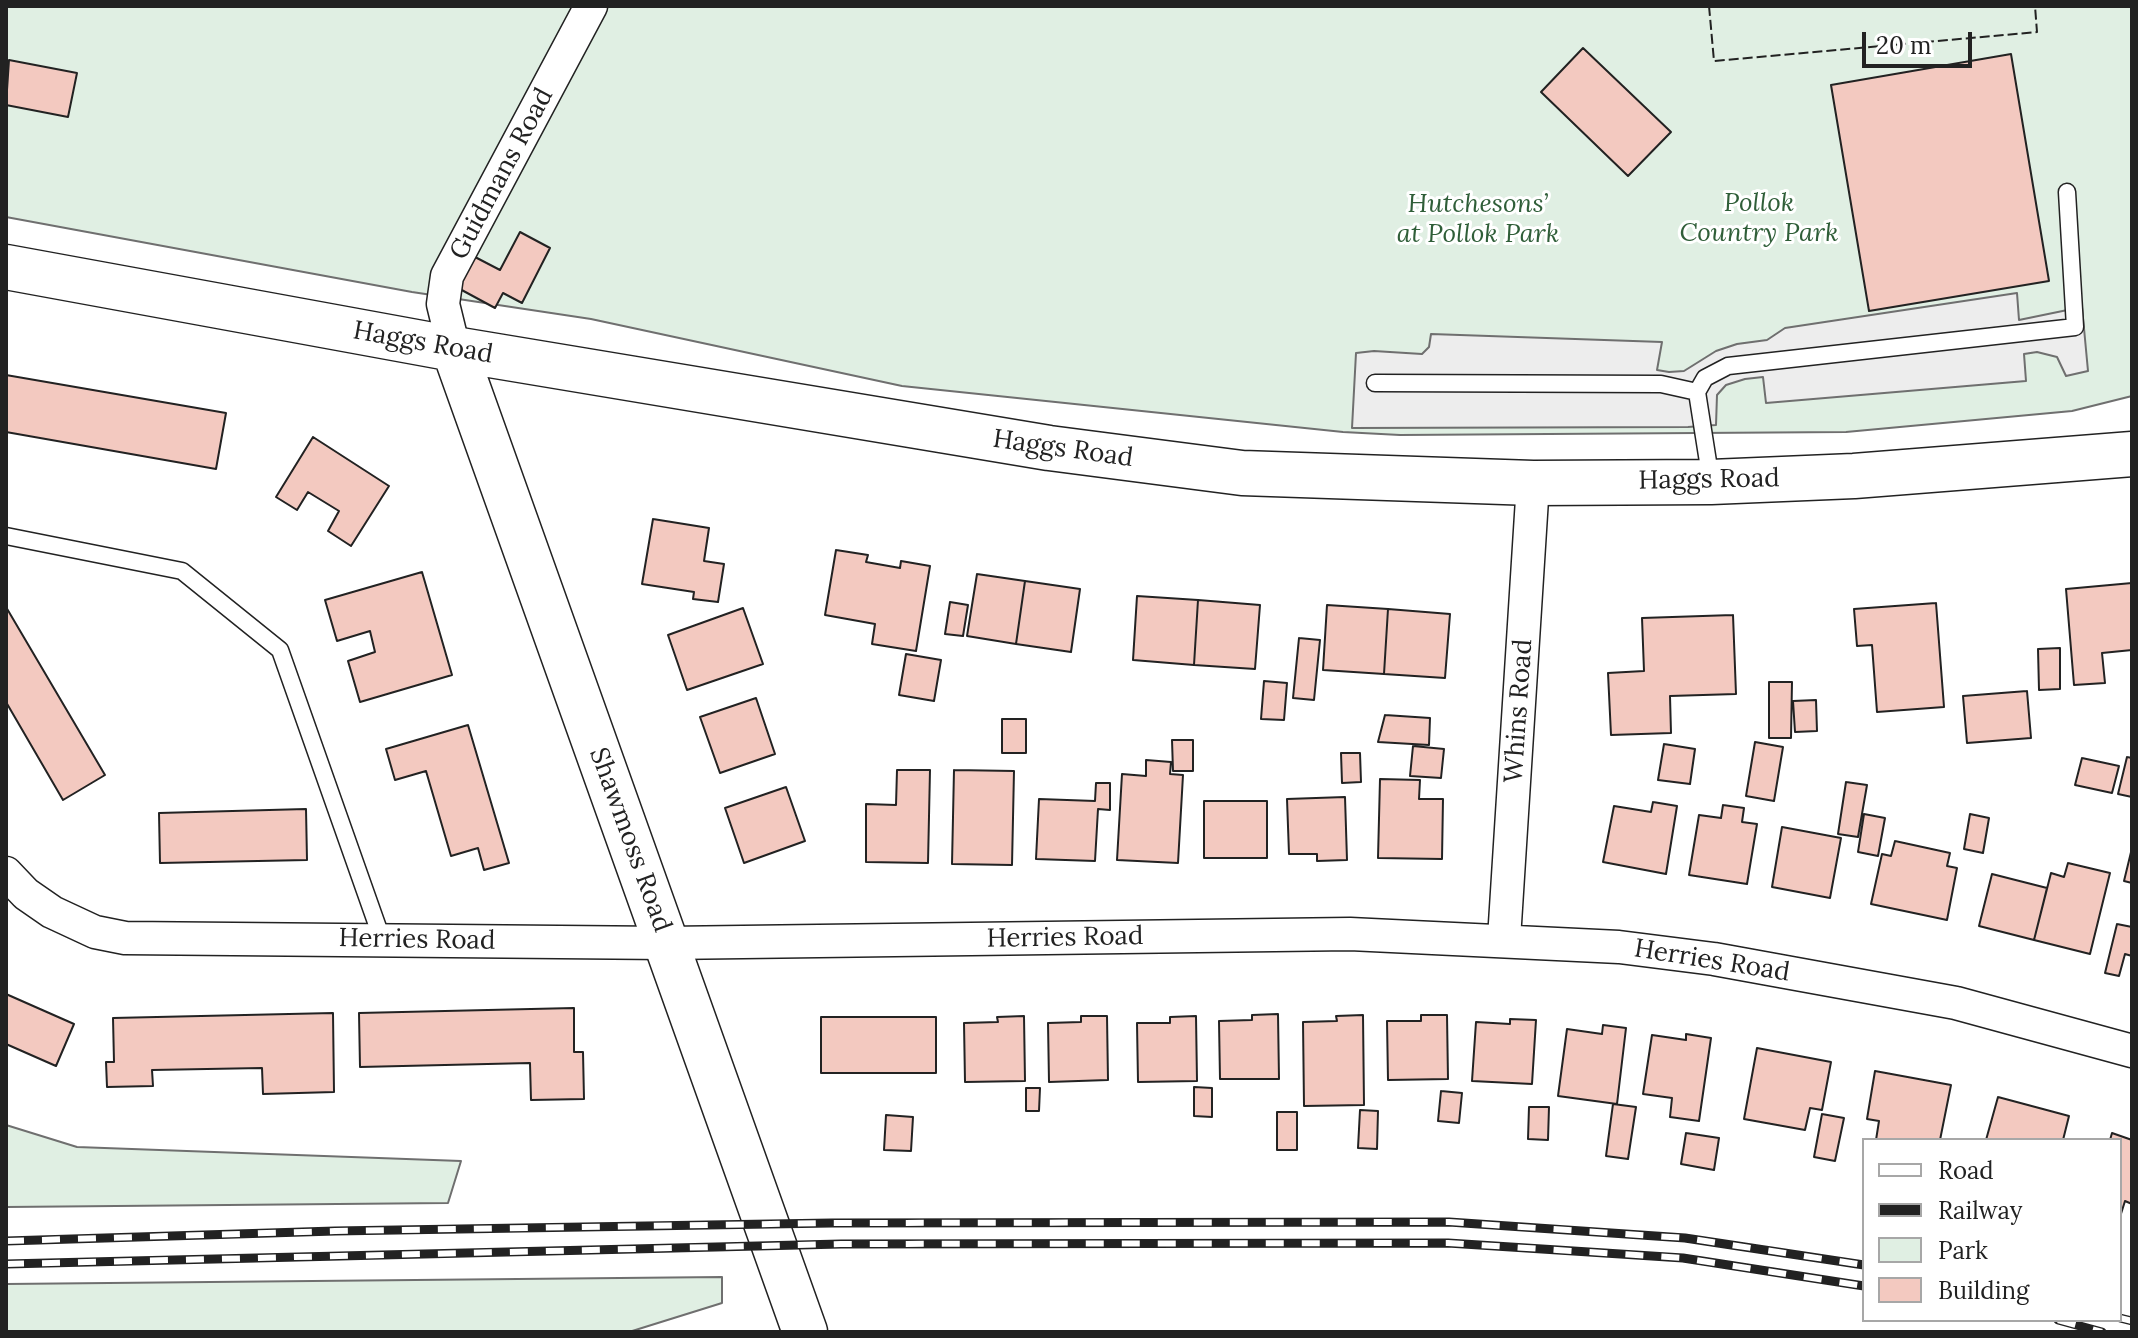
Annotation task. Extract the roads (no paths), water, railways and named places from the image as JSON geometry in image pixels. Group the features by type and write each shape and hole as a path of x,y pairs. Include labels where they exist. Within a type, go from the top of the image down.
{"main road":[{"name":"Haggs Road","path":"6,267 454,349 1150,462 1242,473 1533,483 1711,482 1854,476 2132,454"},
{"name":"Shawmoss Road","path":"454,349 805,1332"}],"street":[{"name":"Guidmans Road","path":"454,349 443,304 447,276 591,6"},
{"name":"Whins Road","path":"1504,939 1533,483"},
{"name":"Herries Road","path":"7,876 52,912 95,932 125,938 667,943 1350,934 1504,939 1619,947 1824,978 1956,1003 2132,1051"}],"lane":[{"path":"1711,482 1697,392 1705,378 1728,366 2075,327 2067,192"},
{"path":"1375,383 1661,384 1697,392"},
{"path":"6,536 182,571 280,650 382,939"}],"railway":[{"path":"6,1241 335,1231 832,1223 1449,1222 1685,1238 1862,1265"},
{"path":"6,1264 841,1244 1448,1243 1683,1258 1862,1286"},
{"path":"2122,1318 2132,1321"},
{"path":"2065,1322 2102,1332"}],"park label":[{"name":"Pollok Country Park","path":"1759,219"},
{"name":"Hutchesons’ at Pollok Park","path":"1478,220"}]}
